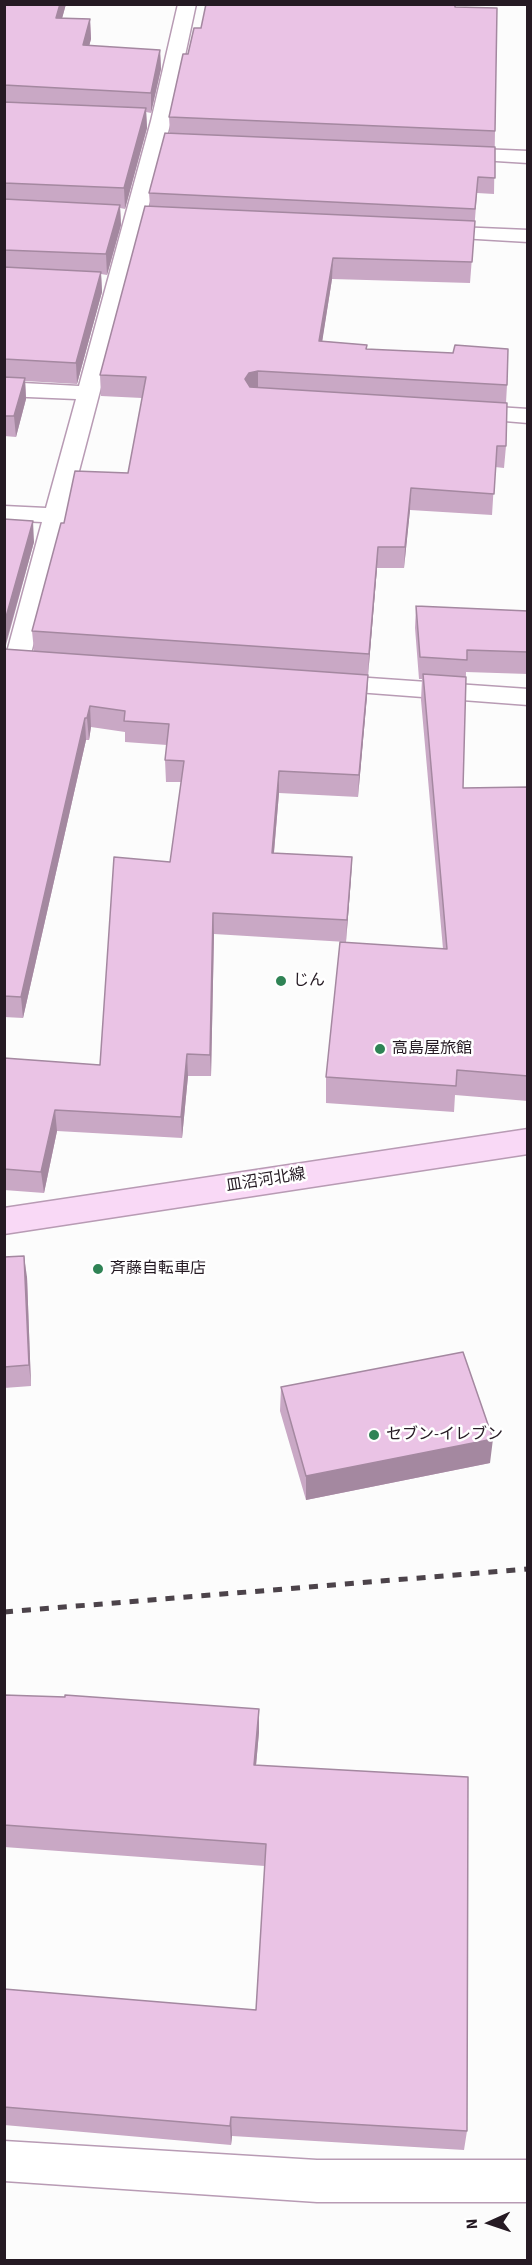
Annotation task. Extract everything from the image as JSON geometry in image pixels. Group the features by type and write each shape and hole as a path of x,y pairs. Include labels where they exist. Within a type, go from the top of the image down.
{"main road":[{"name":"皿沼河北線","path":"4,1221 528,1141"}],"lane":[{"path":"21,661 55,516 158,131 188,4"},
{"path":"139,120 179,142"},
{"path":"435,153 528,157"},
{"path":"111,217 158,219"},
{"path":"408,230 528,236"},
{"path":"95,283 117,284"},
{"path":"4,389 88,393"},
{"path":"446,411 528,416"},
{"path":"4,513 55,516"},
{"path":"302,681 528,697"},
{"path":"4,2161 317,2181 528,2181"}],"building":[{"path":"4,4 60,4 56,18 90,19 83,45 160,50 151,93 4,85"},
{"path":"206,4 455,4 455,7 497,8 495,131 169,117 183,54 188,54 194,28 201,28"},
{"path":"4,102 146,108 124,188 4,183"},
{"path":"165,133 495,147 495,178 478,177 475,209 149,193"},
{"path":"4,199 120,205 106,254 4,250"},
{"path":"145,206 475,221 472,262 333,258 319,341 367,345 366,349 453,353 455,345 508,349 507,385 258,371 249,373 245,379 250,387 507,403 506,446 497,446 494,494 411,488 405,547 378,547 369,654 32,631 61,523 64,523 75,471 128,473 146,377 100,375"},
{"path":"4,267 101,272 76,363 4,359"},
{"path":"4,377 25,378 14,416 4,416"},
{"path":"4,519 33,521 4,624"},
{"path":"416,606 528,611 528,652 467,650 467,660 420,657"},
{"path":"4,649 368,675 359,775 279,771 272,853 352,857 347,920 213,913 210,1055 187,1054 181,1117 55,1110 41,1172 4,1169 4,1058 100,1065 114,857 170,862 184,761 165,760 169,724 124,721 125,711 90,706 87,718 85,718 21,997 4,996"},
{"path":"423,674 466,677 463,788 528,787 528,1076 457,1070 456,1086 326,1077 340,942 447,949"},
{"path":"24,1256 29,1365 4,1367 4,1257"},
{"path":"463,1352 493,1439 306,1476 281,1387"},
{"path":"4,1695 65,1697 65,1695 259,1709 254,1765 468,1777 467,2131 231,2117 230,2126 4,2107 4,1989 256,2010 266,1844 4,1825"}],"railway":[{"path":"4,1612 528,1569"}],"place":[{"name":"じん","path":"281,981"},
{"name":"高島屋旅館","path":"380,1049"},
{"name":"斉藤自転車店","path":"98,1269"},
{"name":"セブン-イレブン","path":"374,1435"}]}
